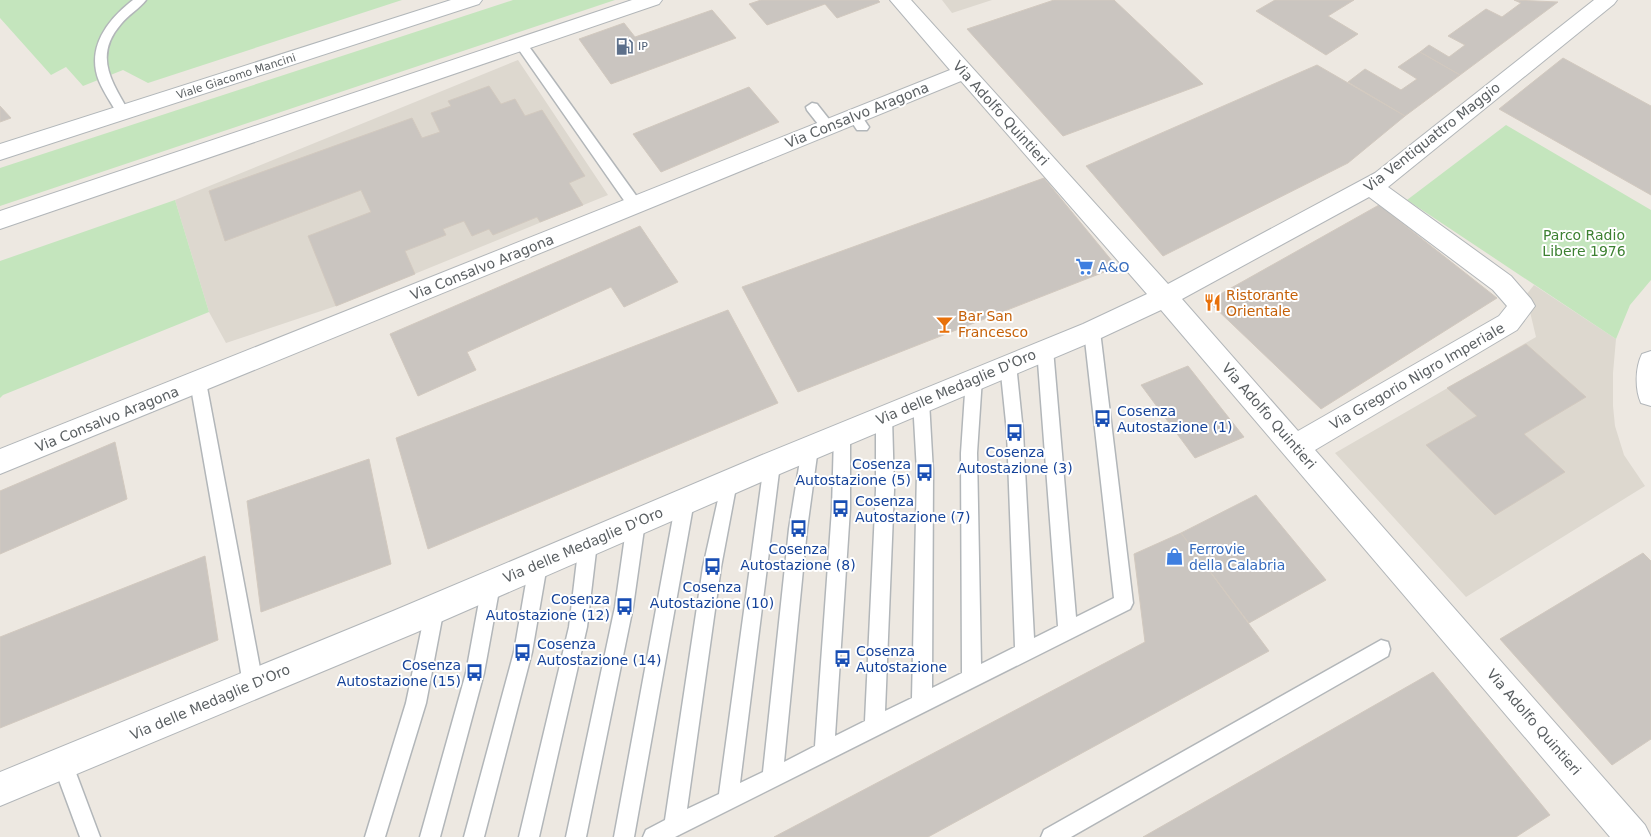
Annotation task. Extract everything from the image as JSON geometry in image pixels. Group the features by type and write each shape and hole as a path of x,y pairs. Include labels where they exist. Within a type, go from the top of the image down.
{"street":[{"name":"Viale Giacomo Mancini","path":"0,152 472,0"},
{"path":"0,220 652,0"},
{"name":"Via Adolfo Quintieri","path":"900,0 1165,297 1633,837"},
{"name":"Via Ventiquattro Maggio","path":"1165,297 1372,186 1600,1"},
{"name":"Via Consalvo Aragona","path":"0,462 827,126 858,121 964,72"},
{"name":"Via Gregorio Nigro Imperiale","path":"1296,447 1508,323 1522,306 1502,283 1372,186"},
{"name":"Via delle Medaglie D'Oro","path":"0,789 491,585 974,378 1092,331 1165,297"},
{"path":"1651,362 1651,395"},
{"path":"1646,837 1651,834"}],"lane":[{"path":"123,112 104,78 100,52 112,26 140,0"},
{"path":"521,44 635,204"},
{"path":"812,107 827,126"},
{"path":"653,837 1124,603 1092,331"},
{"path":"1045,349 1068,631"},
{"path":"1008,364 1015,432 1025,652"},
{"path":"972,679 969,453 974,378"},
{"path":"198,382 253,684"},
{"path":"921,401 925,472 922,703"},
{"path":"875,727 885,490 884,417"},
{"path":"824,752 842,509 842,435"},
{"path":"772,778 798,529 810,448"},
{"path":"728,800 772,464"},
{"path":"674,827 712,567 729,482"},
{"path":"624,837 684,502"},
{"path":"576,837 624,607 636,522"},
{"path":"529,837 578,627 588,543"},
{"path":"474,837 523,652 538,565"},
{"path":"430,837 475,673 491,585"},
{"path":"376,837 416,703 435,608"},
{"path":"1051,837 1382,649"},
{"path":"63,764 90,837"}],"shaded area":[{"path":"942,0 992,0 952,13"},
{"path":"518,60 608,195 336,306 226,343 209,312 175,200"},
{"path":"1534,285 1616,339 1613,373 1615,426 1624,455 1645,486 1466,597 1335,453 1536,337 1526,295"}],"green space":[{"path":"0,0 402,0 148,83 123,70 83,86 66,67 51,75 0,18"},
{"path":"513,0 615,0 0,206 0,168"},
{"name":"Parco Radio Libere 1976","path":"1506,125 1651,210 1651,280 1630,305 1616,339 1407,200"},
{"path":"175,200 209,312 3,395 0,398 0,261"}],"building":[{"path":"761,0 878,0 880,2 837,18 825,4 767,25 749,4"},
{"path":"1054,0 1114,0 1203,84 1063,136 967,29"},
{"path":"1275,0 1354,0 1328,16 1358,34 1326,55 1256,11"},
{"path":"1514,0 1558,2 1460,75 1420,52 1429,45 1449,57 1465,45 1448,36 1486,9 1502,17 1521,3"},
{"path":"712,10 736,38 611,84 579,39 624,23 635,37"},
{"path":"1420,52 1460,75 1405,116 1348,82 1365,69 1401,90 1417,79 1398,67"},
{"path":"1563,58 1651,106 1651,195 1499,109"},
{"path":"1317,65 1405,116 1348,163 1163,256 1086,166"},
{"path":"489,86 501,104 515,99 525,116 542,110 585,176 569,183 583,205 540,222 537,217 493,235 489,229 472,236 464,221 443,229 446,235 405,251 415,274 336,306 308,236 371,212 361,190 225,241 209,191 412,118 422,138 440,132 431,113 451,106 448,101"},
{"path":"749,87 779,122 661,172 633,134"},
{"path":"0,106 11,118 0,122"},
{"path":"1044,178 1117,267 798,392 742,287"},
{"path":"1379,205 1497,298 1321,409 1208,301"},
{"path":"640,226 678,282 624,307 611,287 467,352 476,370 418,396 390,334"},
{"path":"728,310 778,403 428,549 396,438"},
{"path":"1526,344 1586,397 1524,434 1565,472 1495,515 1426,445 1477,416 1447,388"},
{"path":"1188,366 1244,437 1195,458 1141,385"},
{"path":"115,442 127,499 0,554 0,491"},
{"path":"369,459 391,564 261,612 247,501"},
{"path":"1256,495 1326,580 1249,623 1181,533"},
{"path":"1181,533 1269,651 928,837 774,837 1145,642 1134,554"},
{"path":"1643,553 1651,561 1651,739 1612,765 1500,639"},
{"path":"205,556 218,640 0,728 0,637"},
{"path":"1433,672 1550,815 1516,837 1143,837"}],"place":[{"name":"IP","path":"624,46"},
{"name":"A&O","path":"1084,267"},
{"name":"Ristorante Orientale","path":"1212,303"},
{"name":"Bar San Francesco","path":"944,324"},
{"name":"Cosenza Autostazione (1)","path":"1103,419"},
{"name":"Cosenza Autostazione (3)","path":"1015,432"},
{"name":"Cosenza Autostazione (5)","path":"925,472"},
{"name":"Cosenza Autostazione (7)","path":"841,509"},
{"name":"Cosenza Autostazione (8)","path":"798,529"},
{"name":"Ferrovie della Calabria","path":"1175,557"},
{"name":"Cosenza Autostazione (10)","path":"712,567"},
{"name":"Cosenza Autostazione (12)","path":"624,607"},
{"name":"Cosenza Autostazione (14)","path":"523,652"},
{"name":"Cosenza Autostazione","path":"842,659"},
{"name":"Cosenza Autostazione (15)","path":"475,673"}]}
